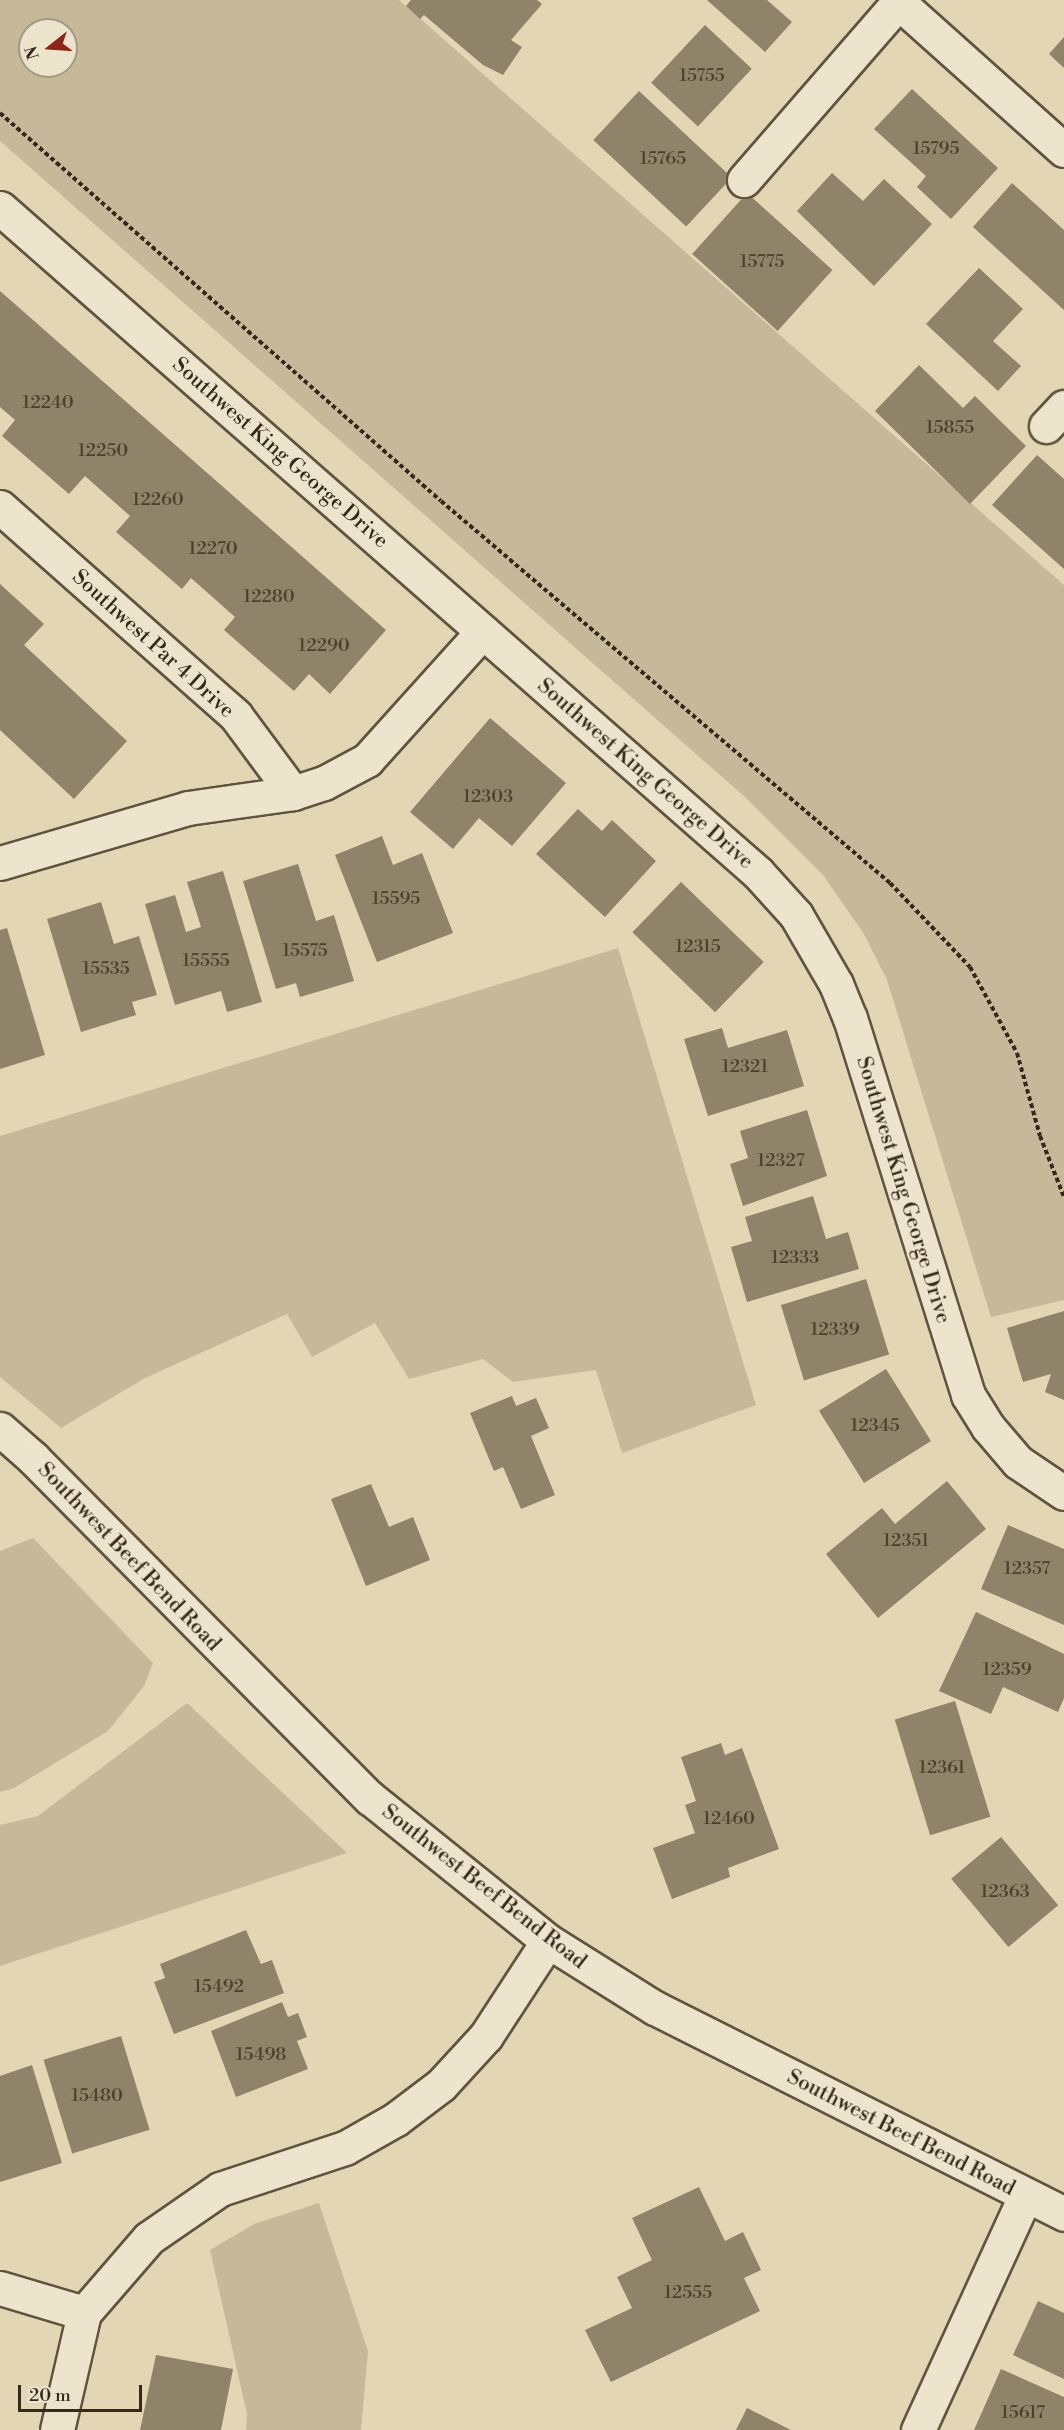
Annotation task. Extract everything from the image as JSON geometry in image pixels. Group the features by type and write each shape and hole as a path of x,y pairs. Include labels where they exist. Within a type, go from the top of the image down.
{"street":[{"path":"744,180 897,1 1064,150"},
{"name":"Southwest King George Drive","path":"0,208 758,873 796,915 836,984 850,1018 969,1395 988,1427 1018,1462 1064,1492"},
{"name":"Southwest Par 4 Drive","path":"0,507 236,716 293,793"},
{"path":"0,863 188,808 293,793 324,783 367,760 483,631"},
{"name":"Southwest Beef Bend Road","path":"0,1430 33,1458 370,1798 548,1941 655,2008 1064,2214"},
{"path":"57,2430 84,2313 149,2238 186,2210 220,2189 345,2148 396,2119 441,2085 486,2036 548,1941"},
{"path":"918,2430 1025,2196"},
{"path":"0,2288 84,2313"}],"path":[{"path":"0,113 441,501 890,883 970,967 1017,1053 1051,1169 1064,1197"}],"shaded area":[{"path":"0,0 399,0 1064,585 1064,1300 991,1317 887,980 864,934 823,875 746,798 0,141"},
{"path":"618,948 756,1405 622,1453 596,1370 513,1382 483,1359 409,1379 375,1323 312,1357 287,1314 145,1378 61,1428 0,1377 0,1136"},
{"path":"33,1538 153,1663 144,1686 108,1731 14,1788 0,1792 0,1551"},
{"path":"187,1703 347,1853 0,1966 0,1825 38,1816"},
{"path":"319,2203 368,2351 361,2430 246,2430 247,2414 210,2250 254,2224"}],"building":[{"path":"411,0 537,0 542,4 511,40 522,47 503,75 483,65 424,15 420,19 406,6"},
{"path":"707,0 767,0 792,22 765,52"},
{"path":"705,25 752,69 698,126 651,83"},
{"path":"1064,37 1064,68 1049,54"},
{"path":"912,89 998,168 951,219 917,187 926,176 874,129"},
{"path":"639,91 732,178 686,227 593,140"},
{"path":"832,173 863,201 884,179 932,224 874,286 797,211"},
{"path":"1012,183 1064,230 1064,310 973,227"},
{"path":"747,193 832,270 778,331 692,254"},
{"path":"979,268 1023,309 993,341 1021,366 998,391 926,324"},
{"path":"0,291 386,630 330,694 309,674 294,691 224,630 235,617 191,578 182,589 116,532 130,516 85,476 69,494 2,436 15,420 0,407"},
{"path":"919,365 963,408 975,396 1026,446 970,504 875,411"},
{"path":"1037,455 1064,479 1064,569 992,505"},
{"path":"0,584 44,624 24,645 127,741 74,799 0,730"},
{"path":"490,718 566,783 512,846 479,818 453,849 410,812"},
{"path":"578,809 602,831 612,820 656,861 605,917 536,854"},
{"path":"382,836 393,865 422,853 453,933 377,962 335,855"},
{"path":"298,864 316,921 334,915 354,981 300,997 296,983 276,989 243,881"},
{"path":"223,871 262,1002 227,1012 221,991 175,1005 145,904 175,895 186,932 201,927 187,882"},
{"path":"681,882 764,962 715,1012 632,932"},
{"path":"101,902 114,944 139,936 157,995 132,1002 136,1015 81,1032 47,919"},
{"path":"7,928 45,1055 0,1069 0,930"},
{"path":"722,1028 728,1048 787,1030 804,1086 708,1116 684,1039"},
{"path":"807,1110 827,1176 743,1206 730,1164 748,1158 740,1131"},
{"path":"813,1196 826,1239 848,1232 859,1269 747,1302 731,1247 752,1241 745,1217"},
{"path":"866,1279 889,1355 804,1381 781,1305"},
{"path":"1064,1311 1064,1400 1045,1392 1051,1374 1023,1382 1007,1328"},
{"path":"886,1369 931,1441 864,1483 819,1411"},
{"path":"512,1396 516,1406 536,1398 549,1428 531,1436 555,1495 521,1509 503,1467 494,1471 470,1413"},
{"path":"947,1481 986,1529 878,1618 826,1554 882,1508 895,1524"},
{"path":"371,1484 389,1527 413,1517 430,1560 366,1586 331,1499"},
{"path":"1008,1525 1064,1549 1064,1625 981,1589"},
{"path":"976,1612 1064,1654 1064,1698 1058,1712 1003,1687 991,1714 939,1691"},
{"path":"955,1701 990,1817 930,1835 895,1719"},
{"path":"721,1743 725,1755 742,1748 779,1849 728,1868 730,1877 672,1899 653,1848 695,1833 685,1805 696,1801 681,1757"},
{"path":"1001,1837 1058,1905 1008,1947 951,1879"},
{"path":"246,1930 261,1964 272,1960 284,1993 174,2034 154,1982 165,1978 160,1964"},
{"path":"282,2002 288,2017 298,2013 307,2037 297,2041 308,2069 236,2097 211,2031"},
{"path":"121,2036 150,2130 72,2153 44,2060"},
{"path":"32,2065 62,2163 0,2182 0,2076"},
{"path":"699,2187 725,2241 743,2232 761,2270 744,2278 760,2311 611,2382 585,2330 632,2308 617,2277 652,2260 632,2218"},
{"path":"1038,2301 1064,2313 1064,2379 1013,2355"},
{"path":"156,2355 233,2369 221,2430 140,2430"},
{"path":"1001,2369 1064,2397 1064,2430 974,2430"},
{"path":"747,2408 791,2430 736,2430"}]}
